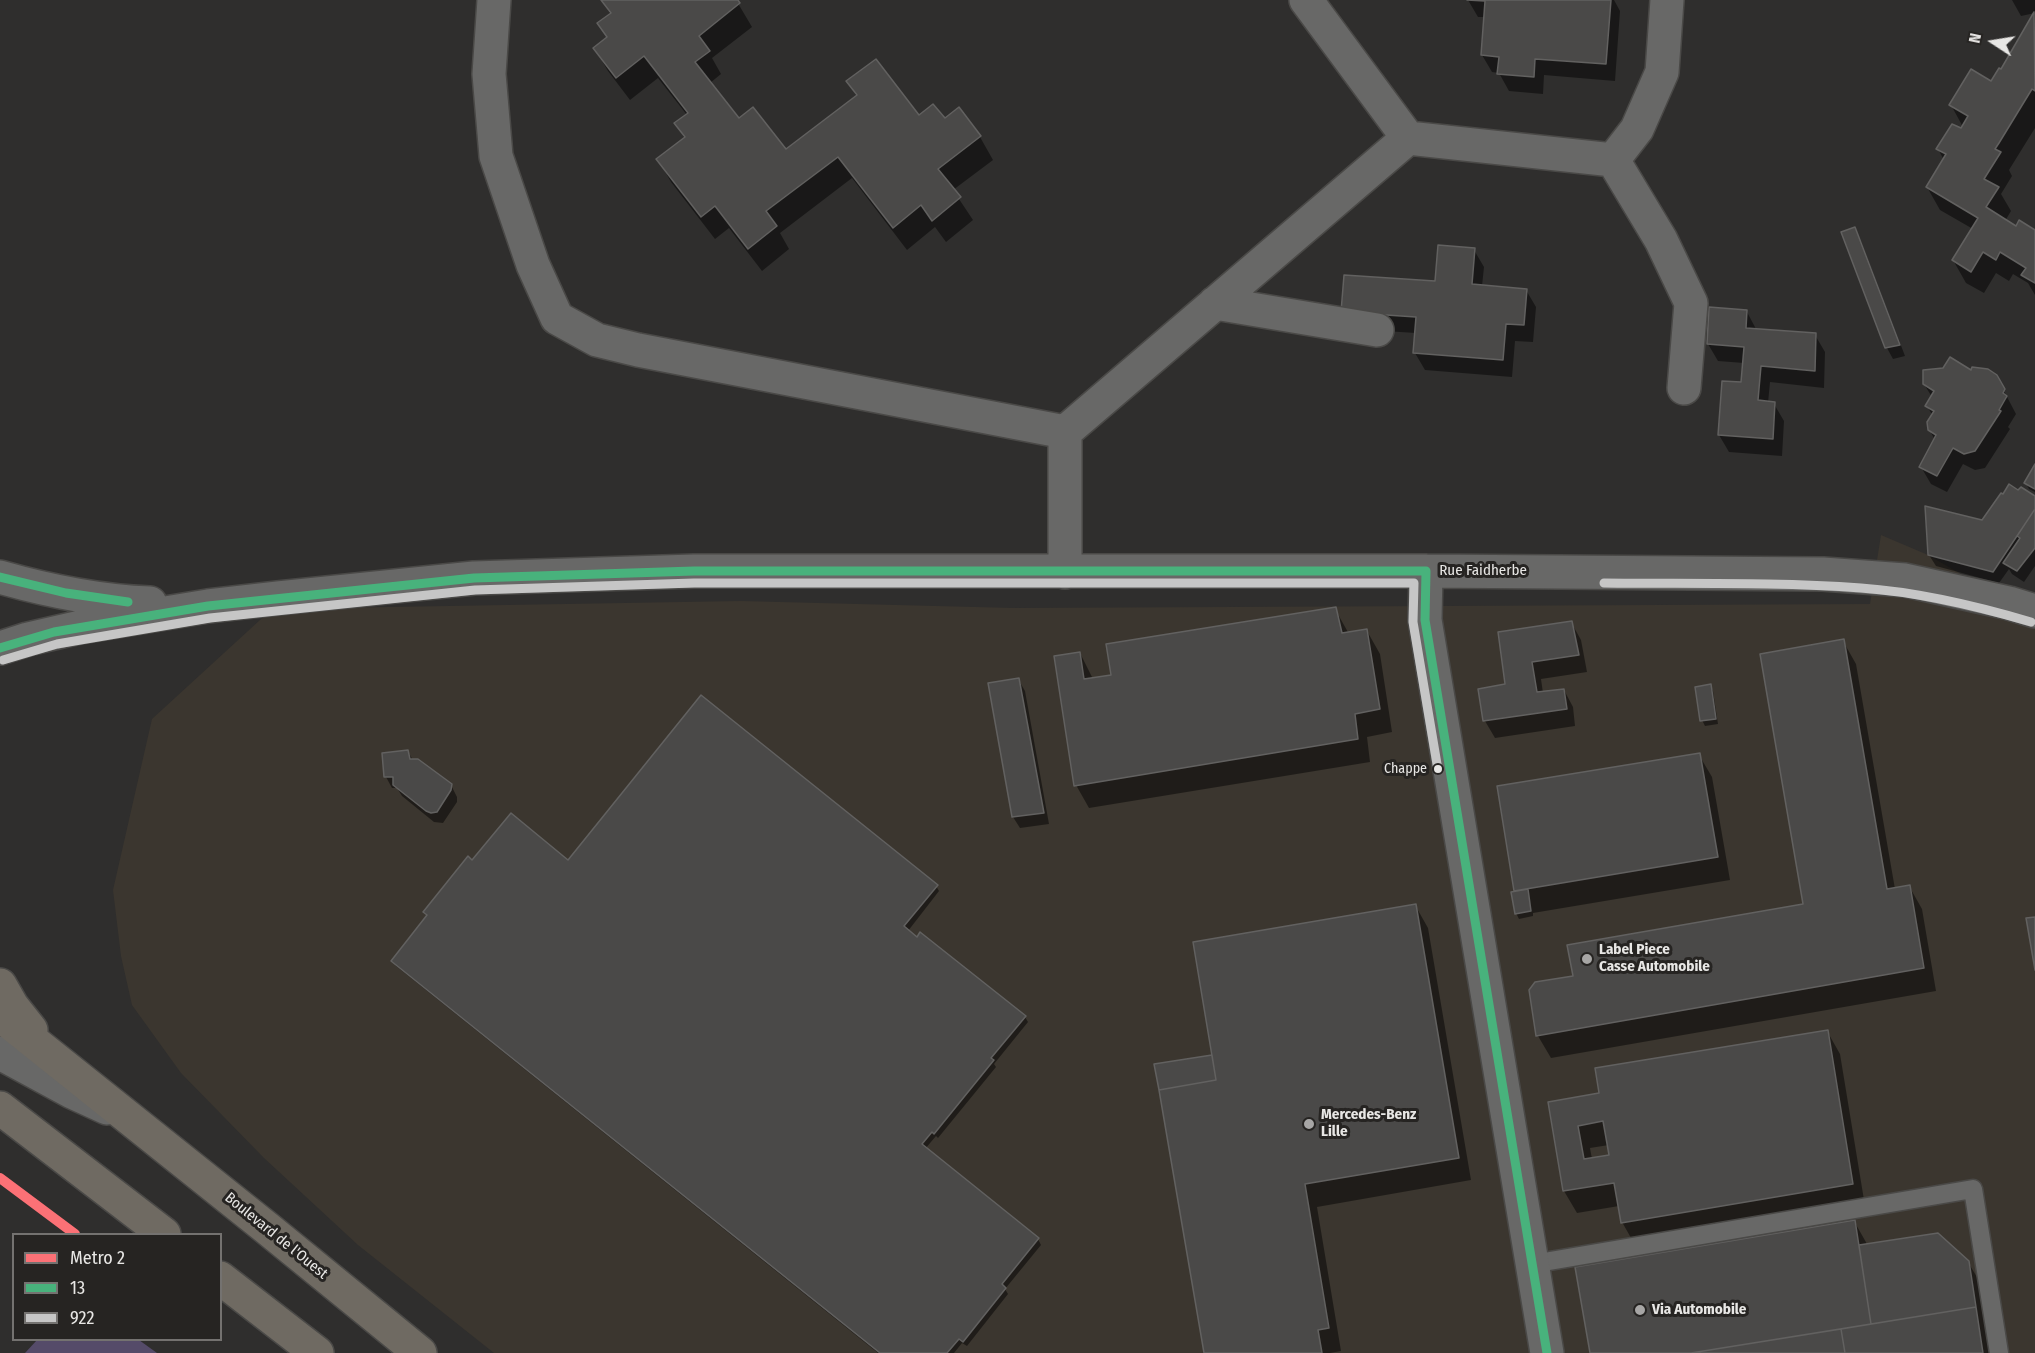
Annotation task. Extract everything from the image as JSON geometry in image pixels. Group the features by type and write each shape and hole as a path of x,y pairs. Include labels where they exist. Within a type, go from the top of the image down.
{"main road":[{"path":"0,985 12,1006 49,1053"},
{"name":"Boulevard de l'Ouest","path":"0,1015 420,1353"},
{"path":"0,1108 163,1233"},
{"path":"222,1280 317,1353"}],"street":[{"path":"494,0 489,74 496,156 533,265 557,318 597,340 628,348 1065,432"},
{"path":"1306,0 1408,138"},
{"path":"1613,160 1637,129 1662,72 1667,0"},
{"path":"1065,572 1065,432 1408,138 1613,160"},
{"path":"1613,160 1661,240 1691,303 1684,388"},
{"path":"1215,303 1377,330"},
{"name":"Rue Faidherbe","path":"0,648 63,630 208,606 474,578 582,573 694,571 1763,572 1864,576 1938,587 2035,611"},
{"path":"1426,571 1425,620 1547,1353"},
{"name":"Rue Faidherbe","path":"0,577 102,599 208,606"},
{"name":"Boulevard de l'Ouest","path":"0,1053 72,1092 133,1120"}],"lane":[{"path":"1532,1264 1973,1189 1999,1353"}],"shaded area":[{"path":"1881,535 1928,555 2035,617 2035,1353 494,1353 358,1245 264,1158 181,1073 132,1005 121,956 113,890 152,719 272,609 741,601 1014,608 1870,604"},
{"path":"36,1341 140,1341 157,1353 25,1353"}],"building":[{"path":"601,0 738,0 740,3 699,36 710,51 695,62 739,118 753,107 786,149 857,95 846,81 876,59 919,115 933,104 945,118 959,107 981,136 938,169 961,197 932,221 921,205 893,228 838,157 766,211 777,226 748,249 715,206 701,217 656,159 685,137 674,123 688,113 644,56 616,78 593,48 607,37 597,23 611,13"},
{"path":"1467,0 1611,0 1606,64 1535,59 1534,77 1497,74 1499,57 1481,55 1485,1"},
{"path":"2034,12 2035,91 2032,89 1995,149 2001,152 1984,179 1999,187 1986,207 2016,226 2019,220 2035,230 2035,283 2021,275 2026,268 2000,252 1996,260 1983,252 1971,272 1952,260 1978,218 1926,187 1946,154 1936,149 1952,124 1961,128 1968,116 1949,105 1971,69 1991,81 1999,68 2001,69"},
{"path":"1855,227 1900,345 1885,348 1841,232"},
{"path":"1438,245 1475,248 1472,284 1527,289 1524,325 1506,324 1503,360 1413,353 1416,317 1341,312 1344,275 1435,281"},
{"path":"1709,307 1747,310 1746,328 1816,333 1815,371 1761,366 1758,400 1775,402 1773,439 1718,435 1722,381 1741,382 1744,347 1707,344"},
{"path":"1950,357 1971,370 1972,367 1988,369 1997,375 2005,389 2003,393 2007,396 1999,410 2001,411 1975,451 1964,454 1953,448 1937,476 1919,467 1936,435 1928,430 1927,422 1934,411 1925,406 1934,391 1923,384 1923,370 1943,368"},
{"path":"2035,464 2035,489 2024,483"},
{"path":"2009,484 2018,490 2021,487 2035,496 2035,509 1993,572 1928,555 1925,506 1982,520"},
{"path":"2035,509 2035,548 2017,571 2003,563 2020,538 2017,536"},
{"path":"1336,607 1342,633 1367,629 1380,709 1355,714 1358,739 1074,786 1054,656 1080,652 1084,679 1111,675 1106,644"},
{"path":"1572,621 1579,655 1532,662 1537,692 1564,689 1567,709 1483,721 1478,689 1505,684 1498,632"},
{"path":"1844,639 1887,889 1910,885 1924,968 1536,1036 1529,990 1535,982 1573,976 1567,945 1803,904 1760,654"},
{"path":"1019,678 1044,813 1012,817 988,683"},
{"path":"1711,684 1716,719 1700,721 1695,687"},
{"path":"701,695 938,885 904,926 917,937 920,932 1026,1016 991,1058 994,1060 934,1134 932,1132 922,1144 1039,1238 1002,1284 1006,1288 963,1342 959,1339 947,1353 880,1353 391,961 427,915 423,912 468,856 472,860 511,813 568,860"},
{"path":"408,750 410,759 418,759 452,784 451,790 437,812 426,811 393,785 393,777 384,777 382,753"},
{"path":"1700,753 1718,857 1514,891 1497,786"},
{"path":"1528,889 1531,911 1515,914 1511,892"},
{"name":"Mercedes-Benz Lille","path":"1416,904 1459,1158 1305,1184 1329,1328 1318,1330 1322,1353 1204,1353 1159,1090 1216,1080 1193,942"},
{"path":"2035,917 2035,970 2026,918"},
{"path":"1828,1030 1853,1184 1621,1223 1614,1183 1563,1191 1548,1102 1599,1093 1595,1068","holes":["1603,1121 1609,1155 1584,1159 1578,1126"]},
{"path":"1212,1055 1216,1080 1159,1090 1154,1064"},
{"path":"1855,1220 1871,1324 1691,1353 1590,1353 1575,1267"},
{"path":"1938,1233 1969,1261 1976,1307 1871,1324 1859,1245"},
{"path":"1976,1307 1983,1353 1845,1353 1841,1329"},
{"path":"1841,1329 1845,1353 1691,1353"}],"metro line":[{"name":"2","path":"0,1178 74,1233"}],"transit line":[{"name":"13","path":"0,648 54,632 208,606 474,578 694,571 1426,571"},
{"name":"13","path":"1426,571 1425,620 1547,1353"},
{"name":"13","path":"0,577 66,593 128,602"},
{"name":"922","path":"3,660 57,644 210,618 475,590 694,583 1414,583 1413,622 1438,770"},
{"name":"922","path":"1604,583 1861,588 1947,600 2031,622"}],"place":[{"name":"Chappe","path":"1438,769"},
{"name":"Label Piece Casse Automobile","path":"1587,959"},
{"name":"Mercedes-Benz Lille","path":"1309,1124"},
{"name":"Via Automobile","path":"1640,1310"}]}
